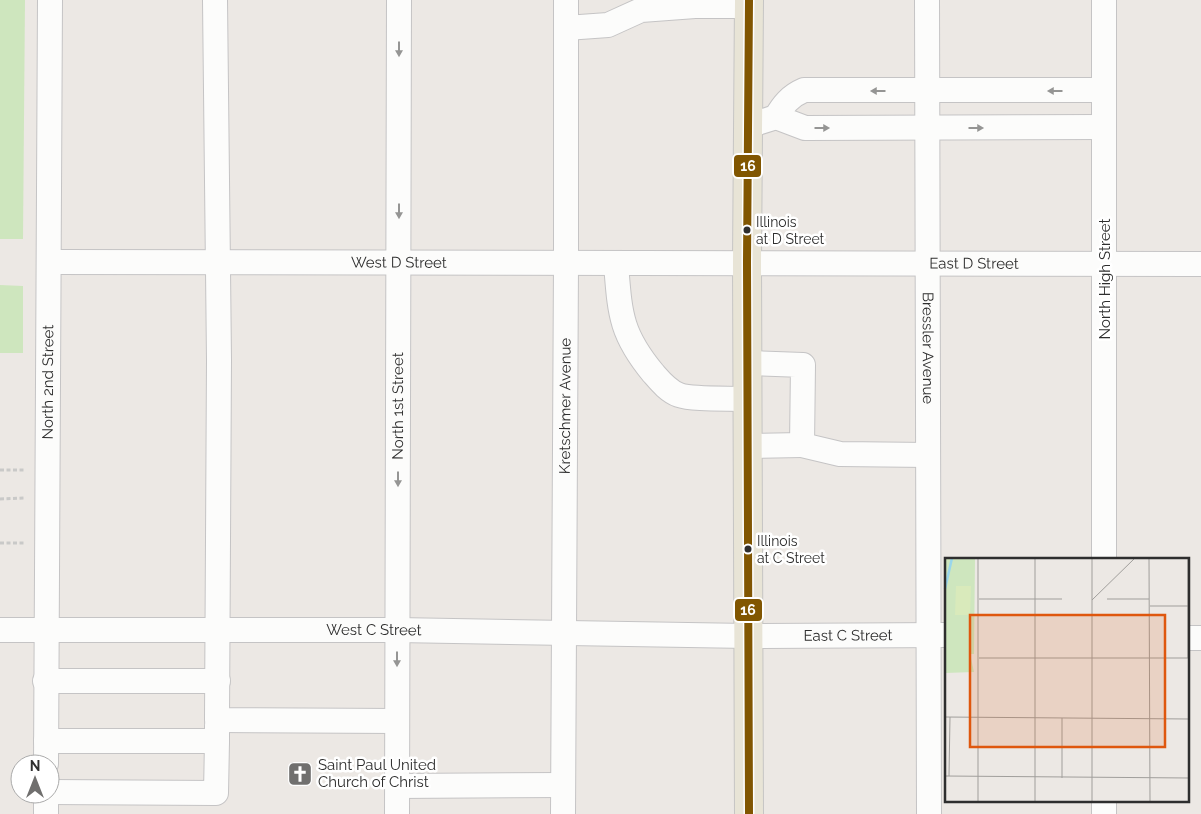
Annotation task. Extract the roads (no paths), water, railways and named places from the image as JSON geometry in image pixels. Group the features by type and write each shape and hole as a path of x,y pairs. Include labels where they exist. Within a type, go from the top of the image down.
{"main road":[{"path":"749,3 747,262 749,814"}],"street":[{"name":"North 2nd Street","path":"46,753 50,0"},
{"path":"60,792 216,793 218,681 218,262 215,0"},
{"name":"North 1st Street","path":"397,814 399,0"},
{"name":"Kretschmer Avenue","path":"563,814 566,0"},
{"name":"Bressler Avenue","path":"927,0 928,455 937,635 929,814"},
{"name":"North High Street","path":"1104,0 1104,558"},
{"path":"566,28 608,25 649,5 695,6 749,3"},
{"path":"776,117 783,105 793,95 804,90 1104,90"},
{"path":"748,126 776,117 805,128 1104,128"},
{"name":"West D Street","path":"50,262 566,264 747,262"},
{"name":"East D Street","path":"747,262 1201,264"},
{"path":"616,264 620,311 631,343 658,378 670,390 680,396 747,399"},
{"path":"748,363 803,365 802,445"},
{"path":"748,446 802,445 840,454 928,455"},
{"name":"West C Street","path":"0,630 397,630 748,636"},
{"name":"East C Street","path":"748,636 937,635"},
{"path":"1188,638 1201,638"},
{"path":"46,681 218,681"},
{"path":"46,753 217,730 397,721"},
{"path":"397,786 563,785"}],"place":[{"name":"Illinois at D Street","path":"747,230"},
{"name":"Illinois at C Street","path":"748,549"},
{"name":"Saint Paul United Church of Christ","path":"300,774"}]}
